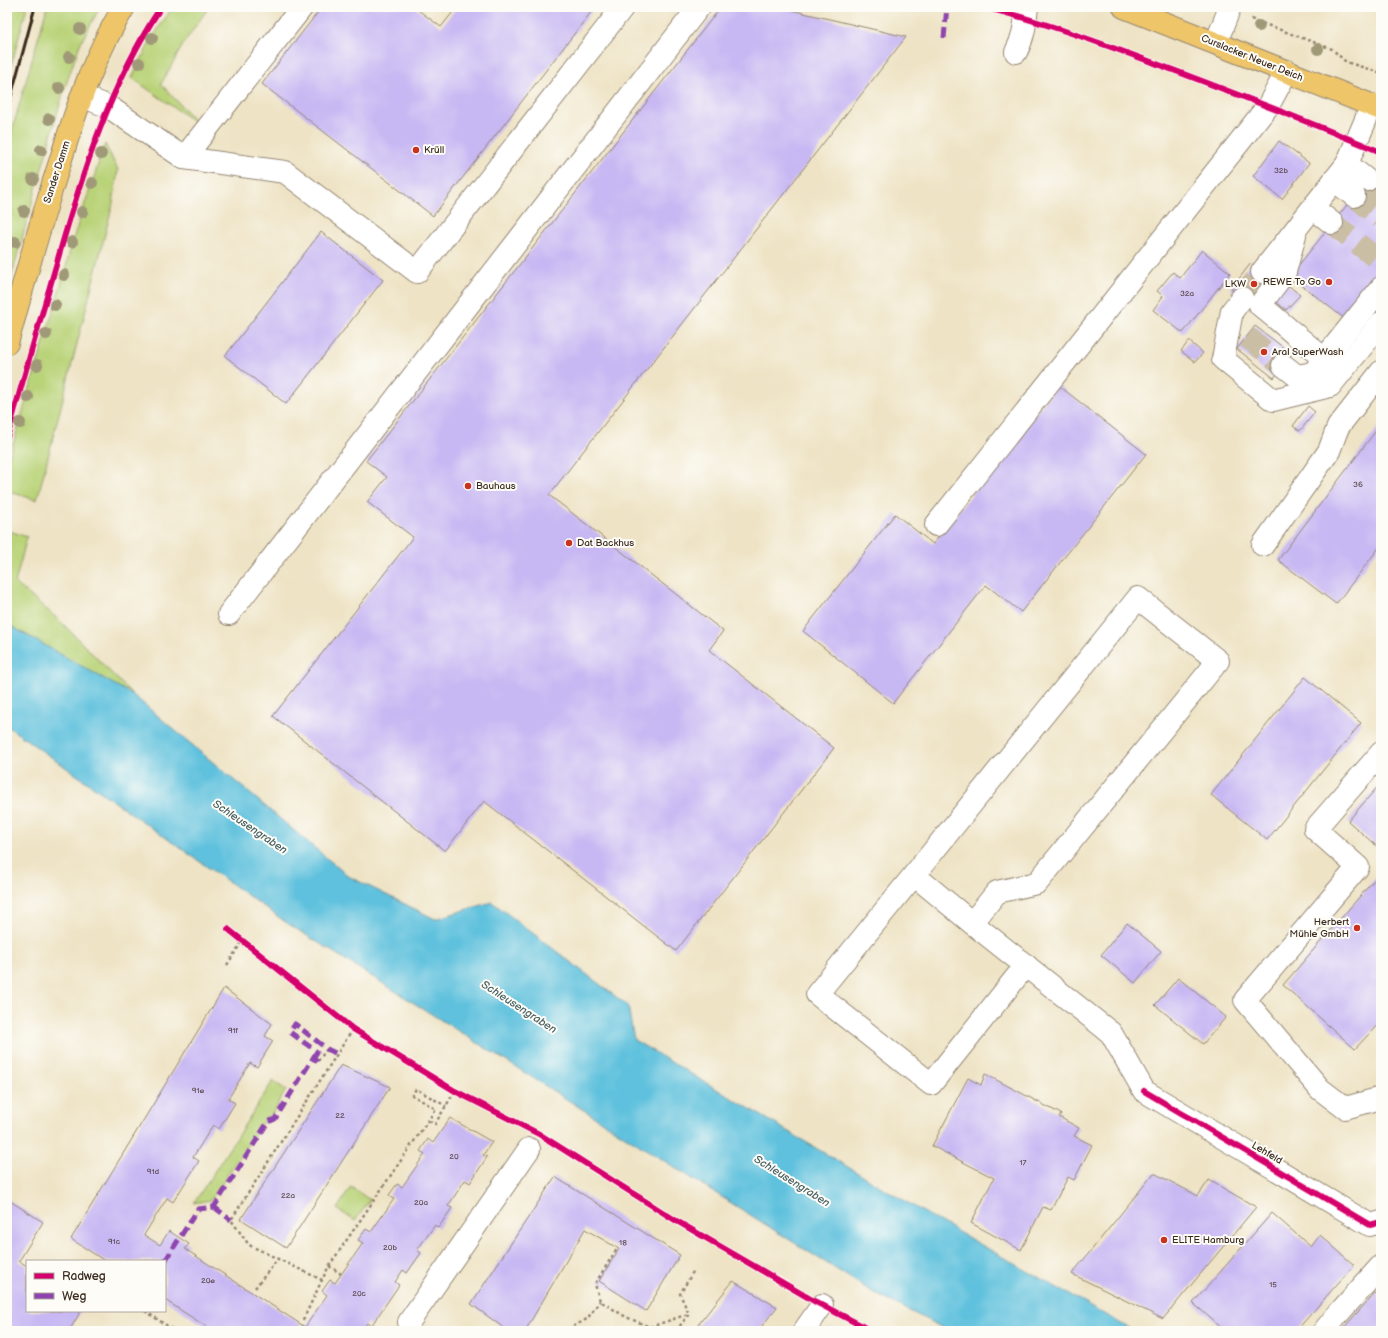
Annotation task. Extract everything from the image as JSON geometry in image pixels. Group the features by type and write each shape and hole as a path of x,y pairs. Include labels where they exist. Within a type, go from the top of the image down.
{"main road":[{"name":"Sander Damm","path":"7,343 46,205 82,96 98,54 112,26 124,7"},
{"name":"Curslacker Neuer Deich","path":"1124,7 1377,107"}],"street":[{"path":"184,158 302,7"},
{"path":"82,96 109,108 184,158 284,172 417,272 623,7"},
{"path":"229,614 699,7"},
{"path":"1016,52 1022,42 1026,25 1027,7"},
{"path":"1216,43 1229,9"},
{"path":"936,525 1268,106 1287,71"},
{"path":"1262,272 1341,172 1377,107"},
{"path":"1341,172 1361,188"},
{"path":"1313,208 1332,223"},
{"path":"1297,228 1285,272 1260,305 1324,359"},
{"path":"1283,365 1297,376 1313,373 1381,288"},
{"path":"1242,298 1232,311 1237,335 1223,359 1272,400 1330,386 1381,323"},
{"path":"1263,545 1329,451 1338,427 1381,372"},
{"path":"914,875 972,923 1026,965 931,1084 818,994 914,875 1138,598 1218,661 1037,883 997,892 972,923"},
{"path":"1381,753 1315,829 1358,867 1245,1000 1320,1089 1345,1108 1381,1098"},
{"name":"Lehfeld","path":"1026,965 1111,1033 1144,1091 1370,1225 1381,1222"},
{"path":"410,1322 529,1149"},
{"path":"1324,1331 1337,1314 1381,1266"},
{"path":"804,1331 822,1305"}],"path":[{"path":"1229,9 1332,49 1346,62 1381,73"},
{"path":"228,929 353,1029 455,1091 525,1126"},
{"path":"227,965 243,940"},
{"path":"322,1280 249,1245 231,1220 353,1029"},
{"path":"318,1061 327,1049"},
{"path":"303,1320 330,1266 436,1109 412,1095 416,1090 446,1106"},
{"path":"429,1121 435,1124 455,1091"},
{"path":"550,1141 675,1220 822,1305 872,1331"},
{"path":"616,1250 595,1284 600,1301 626,1317 650,1327 689,1314"},
{"path":"255,1288 278,1259"},
{"path":"330,1266 341,1274"},
{"path":"689,1314 680,1294 694,1270"},
{"path":"570,1331 572,1327 587,1319 600,1301"},
{"path":"146,1312 175,1331"},
{"path":"676,1331 689,1314"},
{"path":"442,1331 446,1327"},
{"path":"649,1331 650,1327"}],"green space":[{"path":"7,7 27,7 7,81"},
{"path":"47,7 100,7 80,44 63,93 7,292 7,148"},
{"path":"173,7 209,7 184,43 161,84 199,125 132,78 152,38"},
{"path":"105,144 118,170 113,203 37,500 10,492 9,484 7,482 7,464 64,275 72,242"},
{"path":"7,530 27,537 15,583 59,620 133,695 7,624"},
{"path":"273,1081 286,1090 271,1116 266,1117 211,1200 194,1203"},
{"path":"351,1187 370,1200 355,1221 337,1209"}],"water":[{"name":"Schleusengraben","path":"7,624 133,695 348,876 435,919 492,902 628,1006 634,1040 937,1220 1134,1331 949,1331 874,1293 287,923 7,726"}],"building":[{"name":"Krüll","path":"322,7 414,7 441,27 457,7 595,7 433,216 262,84"},
{"name":"Bauhaus","path":"721,7 778,7 906,37 549,495 723,631 709,650 834,748 676,951 484,801 445,851 273,716 413,537 367,502 387,477 366,461"},
{"path":"1279,141 1309,163 1282,199 1253,176"},
{"path":"1375,170 1381,175 1381,274 1345,319 1290,276"},
{"path":"321,232 383,280 286,404 225,356"},
{"path":"1202,250 1230,273 1183,333 1153,310 1163,296 1157,291 1173,272 1180,278"},
{"path":"1251,263 1273,280 1253,306 1231,289"},
{"path":"1283,281 1300,295 1286,310 1270,297"},
{"name":"Aral SuperWash","path":"1255,326 1292,354 1274,378 1237,349"},
{"path":"1189,341 1203,353 1195,362 1181,351"},
{"path":"1058,385 1146,454 1021,612 986,585 893,703 803,631 895,514 933,544"},
{"path":"1308,406 1315,412 1300,431 1293,426"},
{"path":"1381,424 1381,545 1336,604 1278,560"},
{"path":"1305,677 1361,723 1267,840 1211,795"},
{"path":"1381,783 1381,850 1348,821"},
{"name":"Herbert Mühle GmbH","path":"1381,872 1381,1021 1355,1049 1283,985"},
{"path":"1127,923 1161,951 1135,983 1101,955"},
{"path":"1178,978 1226,1017 1203,1044 1155,1005"},
{"path":"224,988 272,1024 265,1036 273,1041 257,1067 250,1063 228,1099 235,1103 219,1129 213,1125 193,1157 199,1161 173,1202 167,1198 144,1235 160,1245 169,1231 189,1244 185,1249 305,1327 327,1295 322,1291 330,1280 335,1283 363,1243 358,1240 366,1229 371,1232 394,1199 389,1195 397,1184 402,1187 425,1154 420,1151 428,1139 433,1143 450,1118 492,1142 483,1155 487,1157 470,1183 465,1180 448,1206 452,1208 438,1228 435,1225 417,1250 421,1253 407,1273 403,1270 395,1282 399,1285 371,1326 367,1323 361,1331 213,1331 166,1301 166,1260 103,1260 71,1239"},
{"path":"341,1065 390,1087 286,1248 241,1219"},
{"path":"985,1074 1061,1114 1059,1117 1079,1128 1074,1136 1092,1145 1074,1180 1068,1177 1051,1210 1043,1207 1021,1250 971,1223 994,1178 932,1146 968,1078 981,1085"},
{"name":"ELITE Hamburg","path":"1154,1173 1198,1196 1209,1180 1256,1207 1163,1319 1072,1274"},
{"path":"555,1177 680,1255 646,1311 599,1281 619,1249 585,1229 525,1331 508,1331 471,1304"},
{"path":"7,1199 43,1222 19,1261 26,1265 26,1312 80,1312 69,1331 7,1331"},
{"path":"1272,1213 1311,1247 1320,1235 1354,1265 1296,1331 1225,1331 1193,1303"},
{"path":"733,1281 777,1307 758,1331 693,1331"},
{"path":"1381,1286 1381,1331 1341,1331"}],"tunnel":[{"path":"1367,180 1381,190"},
{"path":"1354,196 1381,218"},
{"path":"1332,223 1381,262"},
{"path":"1242,298 1262,272"},
{"path":"1247,337 1283,365"}],"railway":[{"path":"7,111 35,7"}],"marked path":[{"path":"944,38 947,7"},
{"path":"313,1058 317,1052 290,1032 295,1024 327,1049 337,1054"},
{"path":"166,1260 198,1209 214,1207 268,1122 275,1119 313,1058 318,1061"},
{"path":"214,1207 231,1220"}],"cycle path":[{"path":"7,437 87,163 112,98 143,36 161,7"},
{"path":"984,7 1005,12 1086,38 1235,93 1381,152"},
{"path":"228,929 353,1029 455,1091 539,1134 675,1220 814,1301 872,1331"},
{"path":"1144,1091 1370,1225 1381,1222"}],"place":[{"name":"Krüll","path":"416,150"},
{"name":"REWE To Go","path":"1329,282"},
{"name":"LKW","path":"1254,284"},
{"name":"Aral SuperWash","path":"1264,352"},
{"name":"Bauhaus","path":"468,486"},
{"name":"Dat Backhus","path":"569,543"},
{"name":"Herbert Mühle GmbH","path":"1357,928"},
{"name":"ELITE Hamburg","path":"1164,1240"}]}
